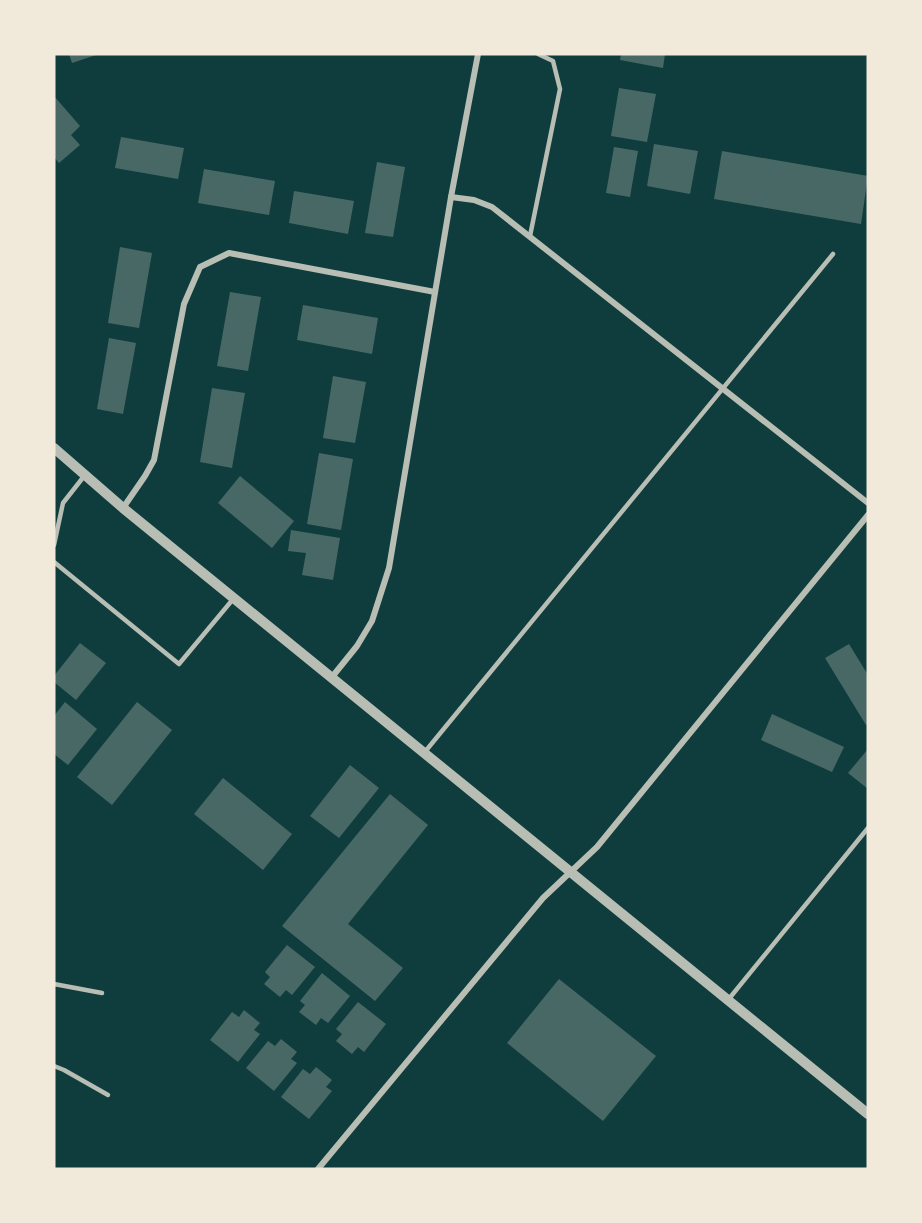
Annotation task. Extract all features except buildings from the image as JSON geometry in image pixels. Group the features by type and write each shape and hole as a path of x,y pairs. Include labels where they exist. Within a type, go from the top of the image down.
{"street":[{"path":"333,677 357,646 372,621 389,568 478,54"},
{"path":"452,197 474,200 492,207 868,503"},
{"path":"123,508 146,476 154,460 184,304 200,267 229,253 435,292"},
{"path":"54,448 123,508 868,1114"},
{"path":"318,1169 543,898 597,847 868,515"}],"lane":[{"path":"530,236 560,89 553,61 538,54"},
{"path":"424,753 833,254"},
{"path":"54,545 63,503 85,476"},
{"path":"54,562 179,664 234,598"},
{"path":"728,1001 868,828"},
{"path":"54,984 102,993"},
{"path":"54,1066 108,1095"}]}
